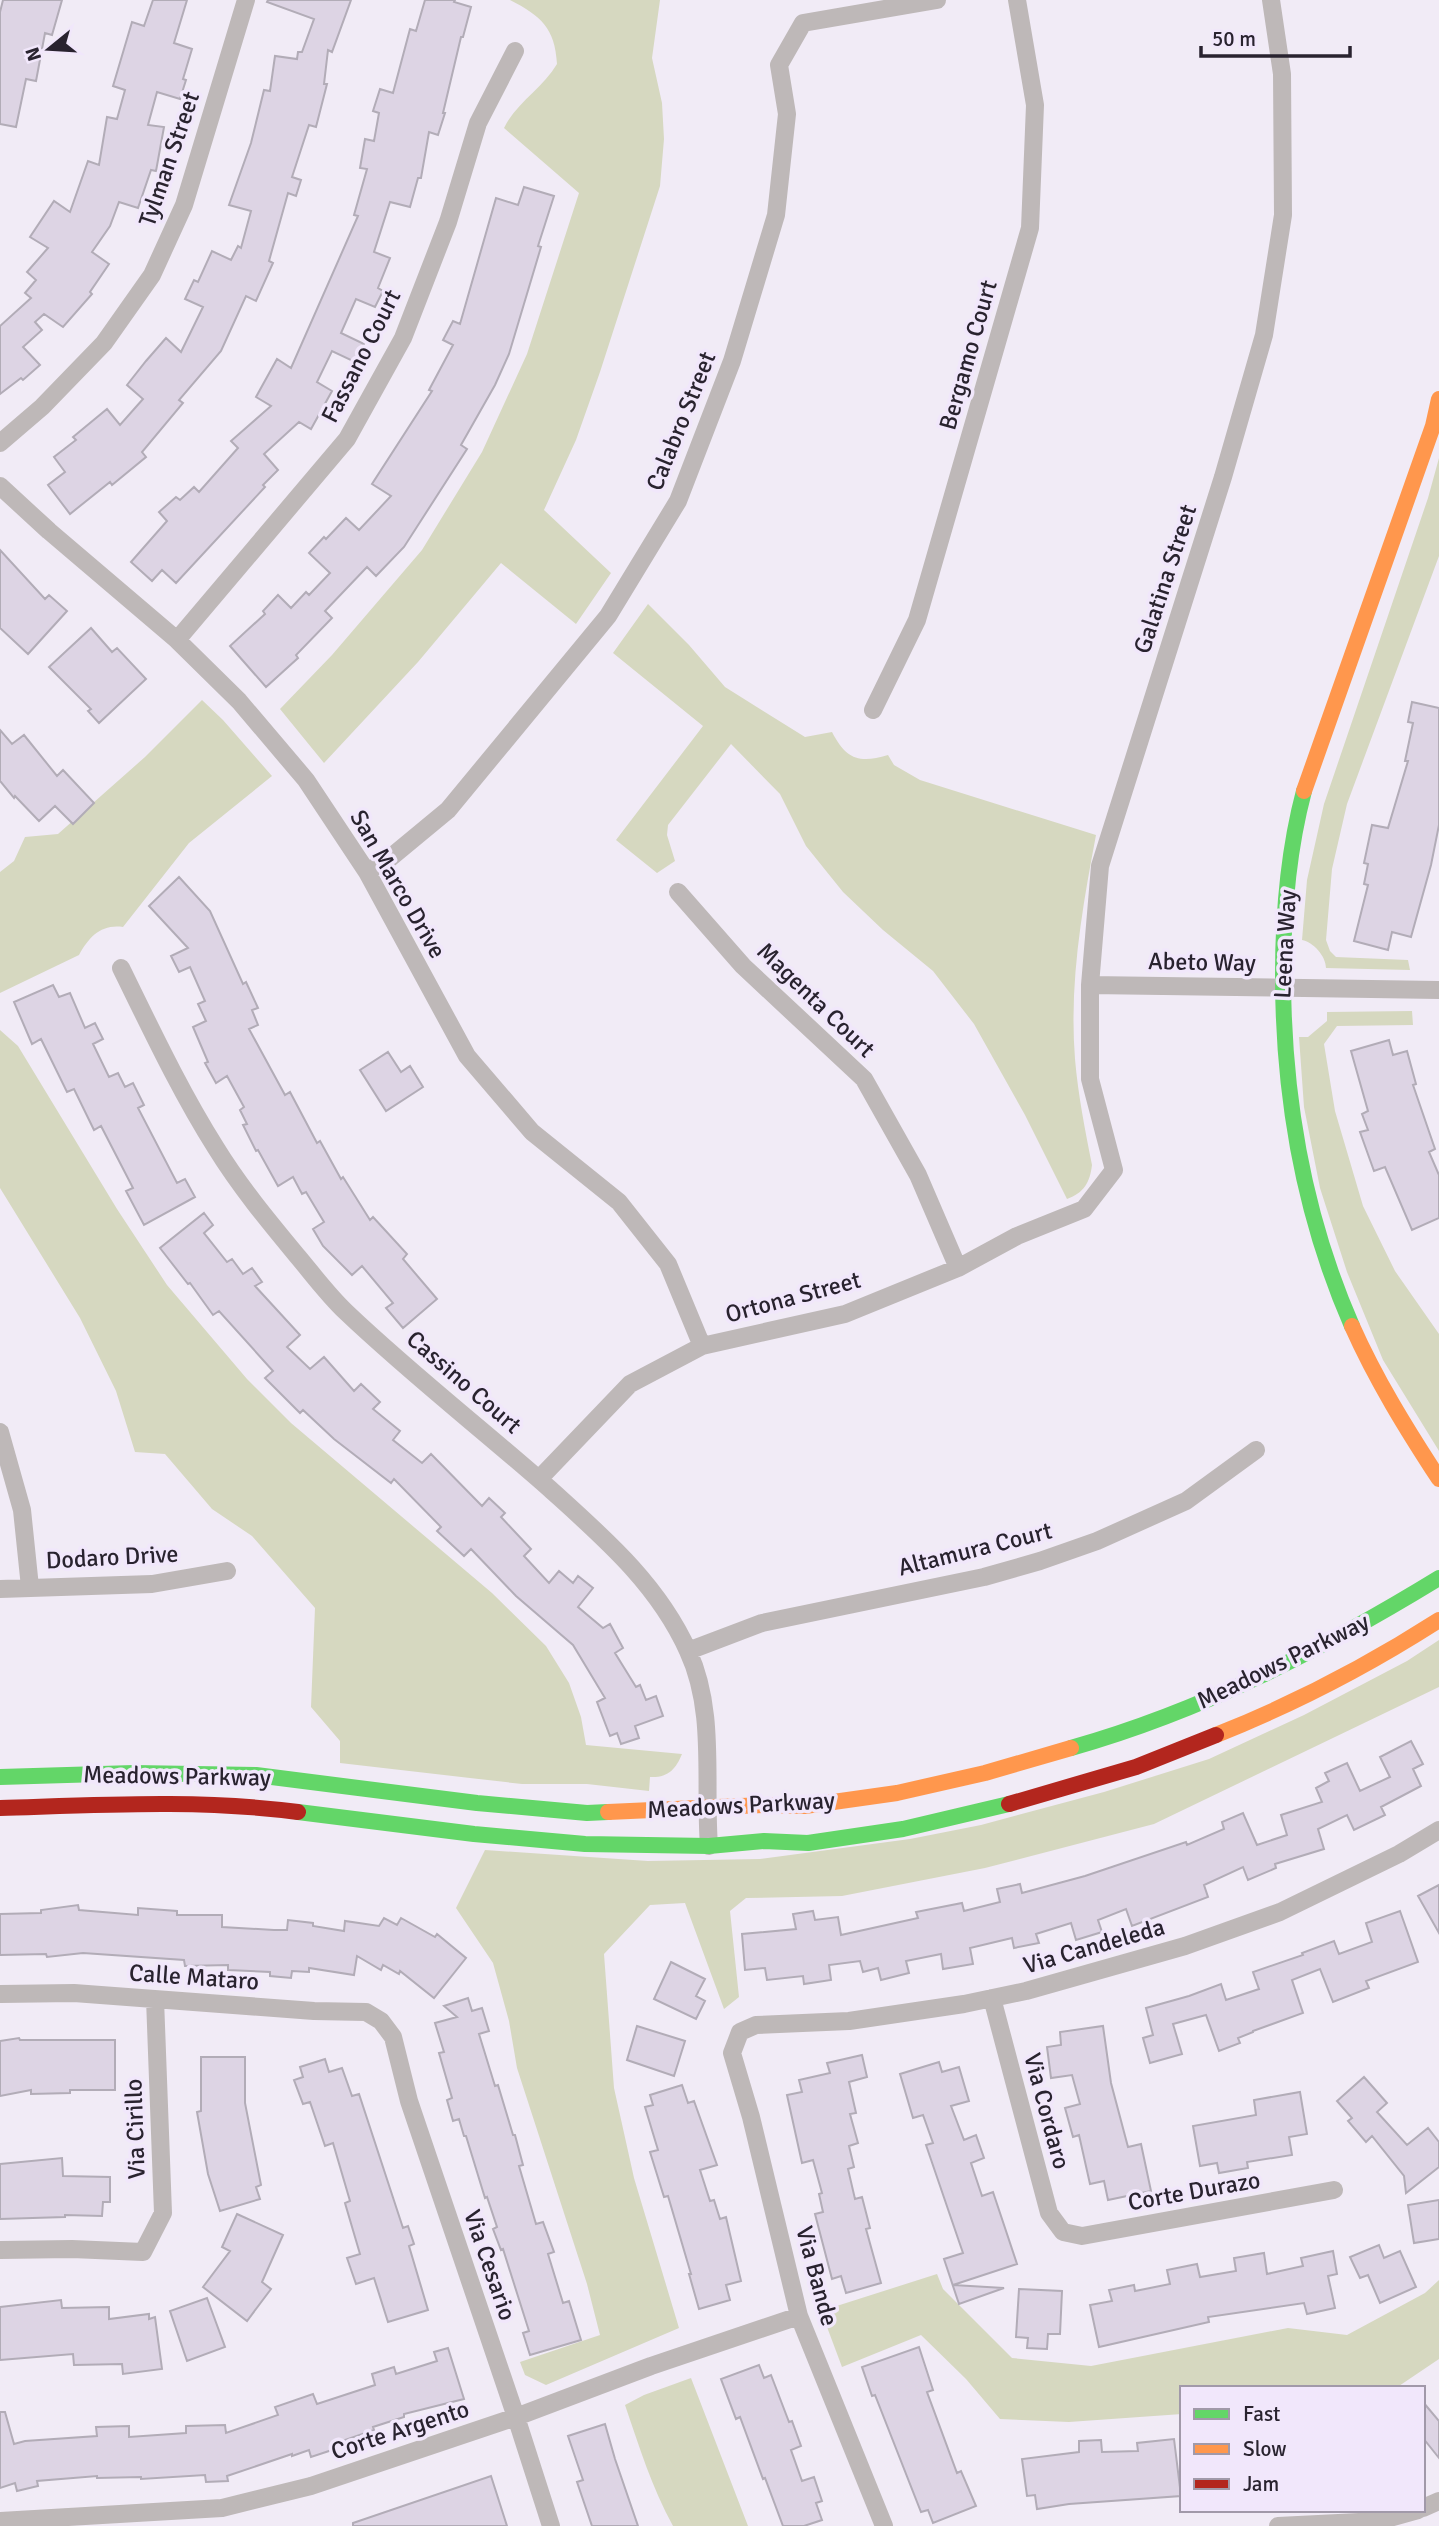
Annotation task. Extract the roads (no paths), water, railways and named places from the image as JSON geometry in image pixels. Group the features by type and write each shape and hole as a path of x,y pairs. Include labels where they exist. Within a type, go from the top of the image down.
{"main road":[{"name":"Leena Way","path":"1439,399 1433,426 1303,795 1286,890 1281,989 1285,1080 1295,1150 1312,1218 1346,1315 1374,1377 1408,1436 1439,1479"},
{"name":"Meadows Parkway","path":"0,1777 134,1773 256,1774 477,1803 587,1813 763,1805 805,1806 897,1793 985,1773 1125,1732 1256,1680 1382,1613 1439,1578"},
{"name":"Meadows Parkway","path":"0,1808 134,1804 254,1806 474,1834 571,1843 709,1846 764,1841 808,1843 903,1829 994,1808 1136,1767 1271,1713 1400,1645 1439,1620"}],"street":[{"name":"Tylman Street","path":"0,443 41,407 104,343 152,275 184,205 246,0"},
{"name":"Calabro Street","path":"367,872 390,858 448,810 608,616 678,501 732,361 776,215 787,114 779,65 803,23 937,0"},
{"name":"Bergamo Court","path":"873,710 917,620 1030,228 1035,104 1017,0"},
{"name":"Galatina Street","path":"1114,1170 1090,1079 1090,985 1100,866 1223,477 1264,335 1283,215 1282,74 1271,0"},
{"name":"Fassano Court","path":"177,640 347,439 403,338 448,222 478,123 514,51"},
{"name":"San Marco Drive","path":"0,486 177,640 239,701 306,780 367,872 467,1056 532,1132 619,1202 668,1264 702,1346"},
{"name":"Magenta Court","path":"678,892 743,966 864,1079 918,1175 958,1268"},
{"name":"Cassino Court","path":"121,968 178,1084 210,1139 262,1213 344,1310 539,1479 636,1570 664,1607 688,1651 699,1679 706,1709 706,1808 709,1846"},
{"name":"Abeto Way","path":"1090,985 1439,990"},
{"name":"Ortona Street","path":"539,1479 629,1384 702,1346 845,1314 958,1268 1017,1236 1084,1209 1114,1170"},
{"path":"0,1432 22,1510 30,1587"},
{"name":"Altamura Court","path":"688,1651 762,1623 984,1577 1097,1541 1186,1501 1255,1450"},
{"name":"Dodaro Drive","path":"0,1589 152,1584 227,1571"},
{"name":"Via Candeleda","path":"740,2032 756,2025 849,2021 992,1998 1185,1946 1280,1912 1399,1854 1439,1830"},
{"name":"Calle Mataro","path":"0,1994 74,1993 314,2011 366,2012 381,2021"},
{"name":"Via Cordaro","path":"992,1998 1048,2213 1063,2232"},
{"name":"Via Cirillo","path":"0,2250 143,2252 163,2213 155,1999"},
{"name":"Via Cesario","path":"381,2021 393,2036 409,2101 551,2526"},
{"name":"Via Bande","path":"740,2032 732,2053 751,2116 799,2316 884,2526"},
{"name":"Corte Durazo","path":"1063,2232 1082,2236 1334,2190"},
{"name":"Corte Argento","path":"0,2521 222,2508 311,2486 516,2417 651,2366 799,2316"},
{"path":"1278,2526 1379,2521 1411,2512"}]}
